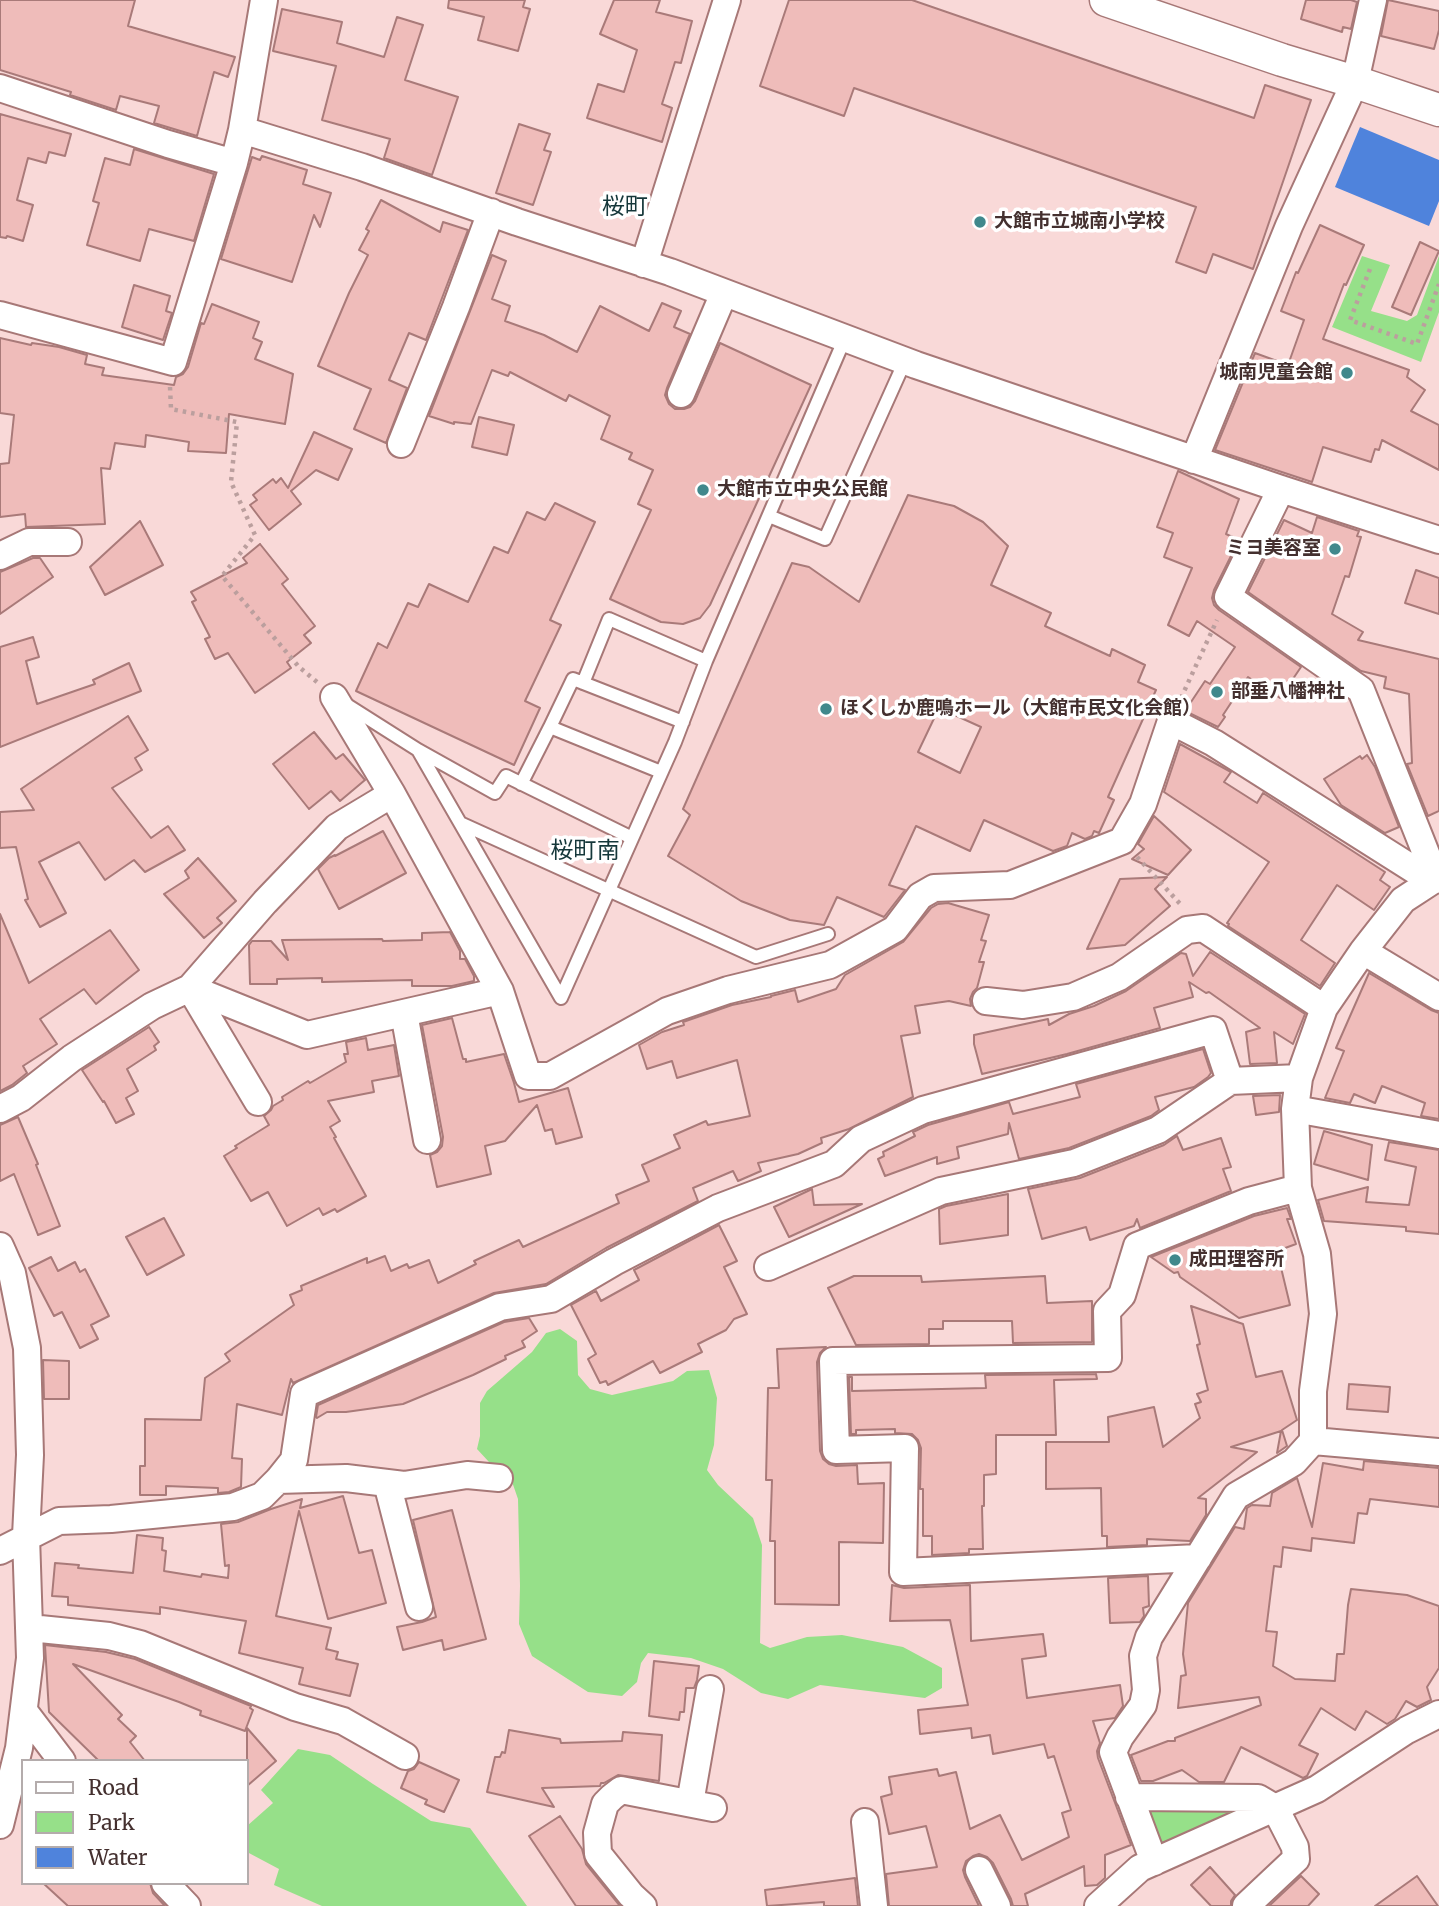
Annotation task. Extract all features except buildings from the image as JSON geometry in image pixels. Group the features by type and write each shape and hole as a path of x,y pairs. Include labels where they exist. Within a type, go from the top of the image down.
{"street":[{"path":"0,315 173,362 234,163 264,0"},
{"path":"645,264 727,0"},
{"path":"1106,0 1439,110"},
{"path":"1194,460 1289,226 1354,82 1373,0"},
{"path":"0,88 234,163"},
{"path":"242,130 362,167 645,264 905,361 1439,540"},
{"path":"401,444 491,212"},
{"path":"681,394 724,293"},
{"path":"1281,489 1228,597 1361,691 1436,880"},
{"path":"0,556 29,542 68,542"},
{"path":"334,697 392,794 500,990 528,1076 550,1076 667,1011 728,990 830,965 895,929 920,896 934,888 1010,885 1122,841 1143,804 1171,721 1214,743 1436,880"},
{"path":"0,1110 21,1098 72,1058 152,1006 190,988 265,902 337,828 392,794"},
{"path":"1154,1862 1113,1752 1120,1737 1143,1705 1146,1690 1143,1656 1149,1637 1236,1496 1294,1462 1313,1441 1313,1391 1324,1314 1317,1254 1298,1188 1295,1109 1299,1078 1324,1008 1363,951 1403,900 1436,880"},
{"path":"986,1001 1023,1005 1073,997 1119,977 1186,930 1203,928 1324,1008"},
{"path":"1363,951 1439,997"},
{"path":"190,988 307,1035 500,990"},
{"path":"190,988 258,1102"},
{"path":"404,1013 426,1140"},
{"path":"0,1550 59,1521 111,1519 233,1507 262,1496 294,1460 304,1394 500,1307 551,1298 718,1208 834,1164 861,1139 923,1110 1213,1030 1230,1081"},
{"path":"768,1267 941,1191 1074,1163 1158,1130 1230,1081 1299,1078"},
{"path":"1295,1109 1439,1135"},
{"path":"1198,1558 903,1572 905,1448 836,1450 833,1361 1108,1358 1107,1311 1122,1294 1136,1246 1249,1201 1298,1188"},
{"path":"0,1246 12,1273 27,1348 30,1455 26,1536 30,1658 19,1748 0,1825"},
{"path":"1313,1441 1439,1452"},
{"path":"278,1480 346,1478 404,1485 467,1475 499,1478"},
{"path":"387,1483 419,1607"},
{"path":"30,1628 109,1636 140,1644 295,1707 342,1721 405,1756"},
{"path":"643,1906 598,1854 597,1833 605,1804 621,1790 701,1805 710,1689"},
{"path":"24,1711 60,1759"},
{"path":"1098,1906 1140,1868 1317,1789 1407,1730 1439,1714"},
{"path":"1129,1797 1258,1798 1275,1808 1295,1847 1296,1859 1246,1906"},
{"path":"865,1822 874,1906"},
{"path":"979,1870 997,1906"},
{"path":"167,1885 187,1906"}],"lane":[{"path":"418,750 561,998 683,722 706,661 845,338"},
{"path":"769,516 825,539 905,361"},
{"path":"583,683 609,619 706,661"},
{"path":"521,784 573,679 683,722"},
{"path":"334,697 418,750 495,793 506,776 632,838"},
{"path":"550,727 661,772"},
{"path":"460,823 756,957 828,934"}],"path":[{"path":"1370,270 1350,320 1417,344 1439,284"},
{"path":"169,361 171,409 237,422 231,482 255,536 222,576 299,667 334,697"},
{"path":"1171,721 1228,597"},
{"path":"1122,841 1203,928"}],"green space":[{"path":"1362,256 1390,265 1371,311 1407,321 1417,315 1439,256 1439,312 1421,362 1332,327"},
{"path":"560,1329 577,1341 578,1375 590,1389 612,1395 673,1381 687,1371 709,1370 717,1398 714,1445 707,1470 718,1485 753,1518 762,1545 760,1643 770,1648 807,1637 842,1635 903,1647 942,1668 942,1688 925,1698 820,1685 788,1699 761,1693 723,1669 691,1658 648,1653 641,1663 637,1682 622,1696 588,1692 532,1656 519,1624 518,1499 509,1473 489,1462 477,1449 480,1436 480,1403 487,1391 532,1352 546,1333"},
{"path":"298,1749 330,1755 431,1821 470,1828 527,1906 322,1906 274,1885 279,1869 248,1853 248,1825 273,1803 261,1790"},
{"path":"1233,1804 1235,1820 1166,1851 1156,1844 1140,1806"}],"water":[{"path":"1360,127 1439,160 1439,201 1429,226 1335,187"}],"place":[{"name":"大館市立城南小学校","path":"980,222"},
{"name":"城南児童会館","path":"1347,373"},
{"name":"大館市立中央公民館","path":"703,490"},
{"name":"ミヨ美容室","path":"1335,549"},
{"name":"部垂八幡神社","path":"1217,692"},
{"name":"ほくしか鹿鳴ホール（大館市民文化会館）","path":"826,709"},
{"name":"成田理容所","path":"1175,1260"}],"district":[{"name":"桜町","path":"625,207"},
{"name":"桜町南","path":"585,851"}]}
